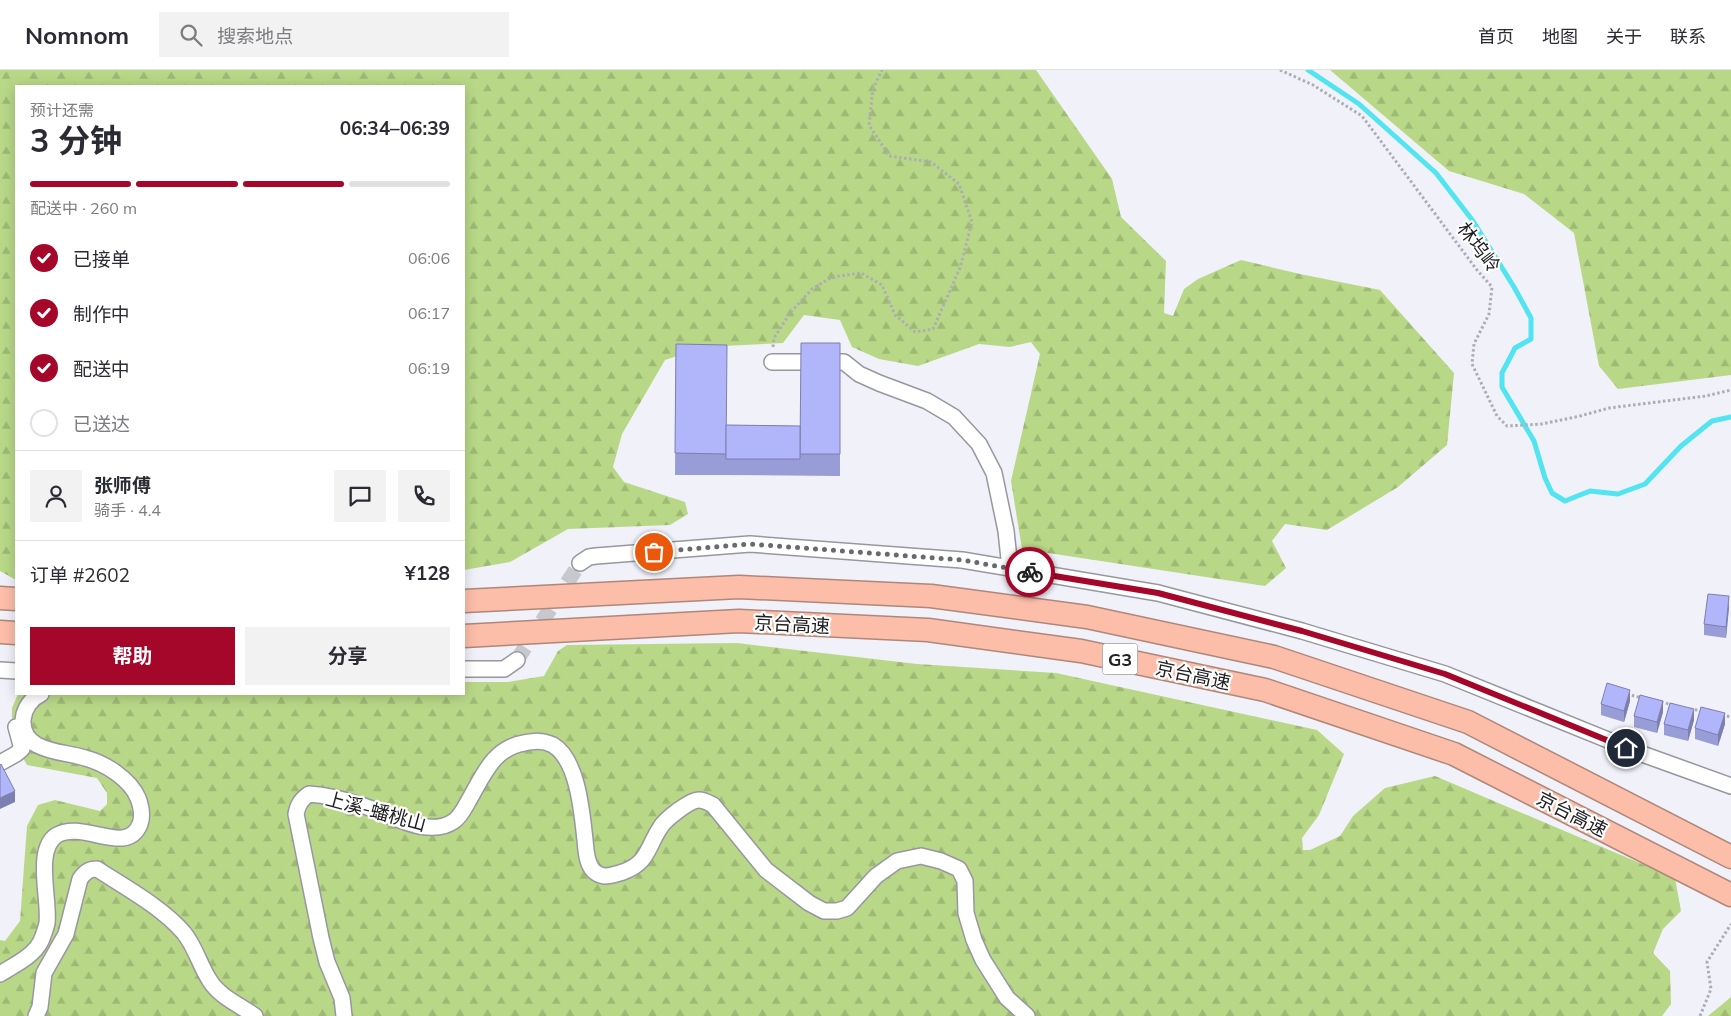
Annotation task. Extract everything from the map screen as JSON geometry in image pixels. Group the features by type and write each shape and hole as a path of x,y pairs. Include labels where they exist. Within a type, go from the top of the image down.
{"highway":[{"name":"京台高速","path":"465,601 739,587 931,596 1087,617 1274,657 1468,722 1731,857"},
{"path":"0,598 15,599"},
{"name":"京台高速","path":"465,636 739,621 928,630 1081,651 1265,690 1454,754 1731,895"},
{"path":"0,632 15,633"}],"street":[{"path":"772,362 844,362 859,374 922,399 954,417 979,444 994,472 1006,531 1010,568"},
{"path":"580,563 589,557 596,556 750,544 962,560 1158,593 1302,631 1445,674 1644,755 1731,786"},
{"path":"465,669 504,669 517,660"},
{"path":"0,670 15,672"},
{"path":"0,763 22,749 15,720 16,708 24,696 28,695"},
{"path":"0,974 30,955 40,942 47,922 44,859 48,845 57,836 81,831 120,839 128,838 137,831 141,822 142,812 138,800 124,779 87,758 47,750 29,738 24,730 23,717 27,705 33,698 39,695"},
{"name":"上溪-蟠桃山","path":"344,1016 342,998 327,962 296,814 297,806 309,794 333,798 365,807 411,824 430,828 444,826 454,821 463,811 490,762 503,750 519,744 540,740 555,746 564,756 571,770 581,805 587,857 591,868 599,875 611,876 635,868 645,856 661,826 687,804 697,800 703,800 713,806 766,870 809,904 824,911 837,911 847,908 876,876 897,861 921,856 940,861 958,869 965,881 966,913 974,940 983,960 1007,998 1028,1016"},
{"path":"36,1016 40,1007 44,972 66,934 80,879 91,869 97,869 156,908 184,933 196,951 209,980 218,992 255,1016"}],"path":[{"path":"772,362 774,338 790,313 812,290 832,277 861,273 882,285 894,315 915,332 933,329 960,268 972,222 958,184 931,162 889,156 869,125 873,89 882,70"},
{"name":"林坞岭","path":"1280,70 1312,84 1362,116 1477,270 1492,287 1490,314 1474,344 1472,364 1497,416 1507,426 1542,424 1609,408 1706,396 1731,390"},
{"path":"1620,693 1649,699"},
{"path":"1658,702 1677,706"},
{"path":"1686,708 1704,712"},
{"path":"1713,713 1731,717"},
{"path":"1700,1016 1711,989 1707,962 1731,924"}],"green space":[{"path":"0,70 1036,70 1112,179 1121,217 1166,261 1164,313 1173,316 1184,289 1198,279 1241,260 1380,290 1454,373 1447,445 1398,487 1327,530 1285,524 1272,541 1286,568 1265,586 1022,549 1011,481 1040,354 1031,342 1010,347 979,344 918,366 879,359 852,347 840,320 804,315 783,343 704,347 665,360 622,434 613,467 624,482 685,502 688,514 670,525 568,529 510,562 465,570 465,85 15,85 15,579 0,571"},
{"path":"1330,70 1731,70 1731,375 1618,389 1599,366 1574,233 1524,194 1449,171"},
{"path":"737,643 917,664 1056,673 1317,730 1344,754 1319,815 1302,838 1303,850 1310,850 1340,836 1353,816 1385,788 1435,776 1675,878 1681,911 1663,929 1653,953 1670,971 1671,1004 1662,1016 0,1016 0,940 5,941 20,921 27,826 38,805 55,800 100,811 107,804 107,793 97,778 27,765 12,740 12,708 18,695 465,695 465,682 508,682 544,676 558,651 567,645"},
{"path":"1731,997 1731,1016 1708,1016"}],"building":[{"path":"801,343 840,343 840,454 800,454"},
{"path":"676,344 727,345 726,454 675,453"},
{"path":"726,425 800,426 800,459 726,459"},
{"path":"1708,594 1729,596 1726,627 1704,624"},
{"path":"1607,683 1630,690 1624,711 1601,704"},
{"path":"1640,695 1663,701 1657,722 1634,716"},
{"path":"1670,703 1694,709 1688,730 1664,724"},
{"path":"1701,707 1725,713 1718,735 1695,728"},
{"path":"0,765 15,791 0,798"}],"waterway":[{"path":"1308,70 1359,104 1436,173 1473,221 1514,287 1531,318 1531,339 1515,348 1502,373 1502,387 1534,441 1545,478 1552,493 1565,501 1590,491 1618,494 1645,484 1681,446 1712,421 1731,417"}],"tunnel":[{"path":"517,660 580,563"}],"way so far":[{"path":"654,552 750,544 962,560 1030,572"}],"route":[{"path":"1030,572 1158,593 1302,631 1445,674 1626,748"}]}
